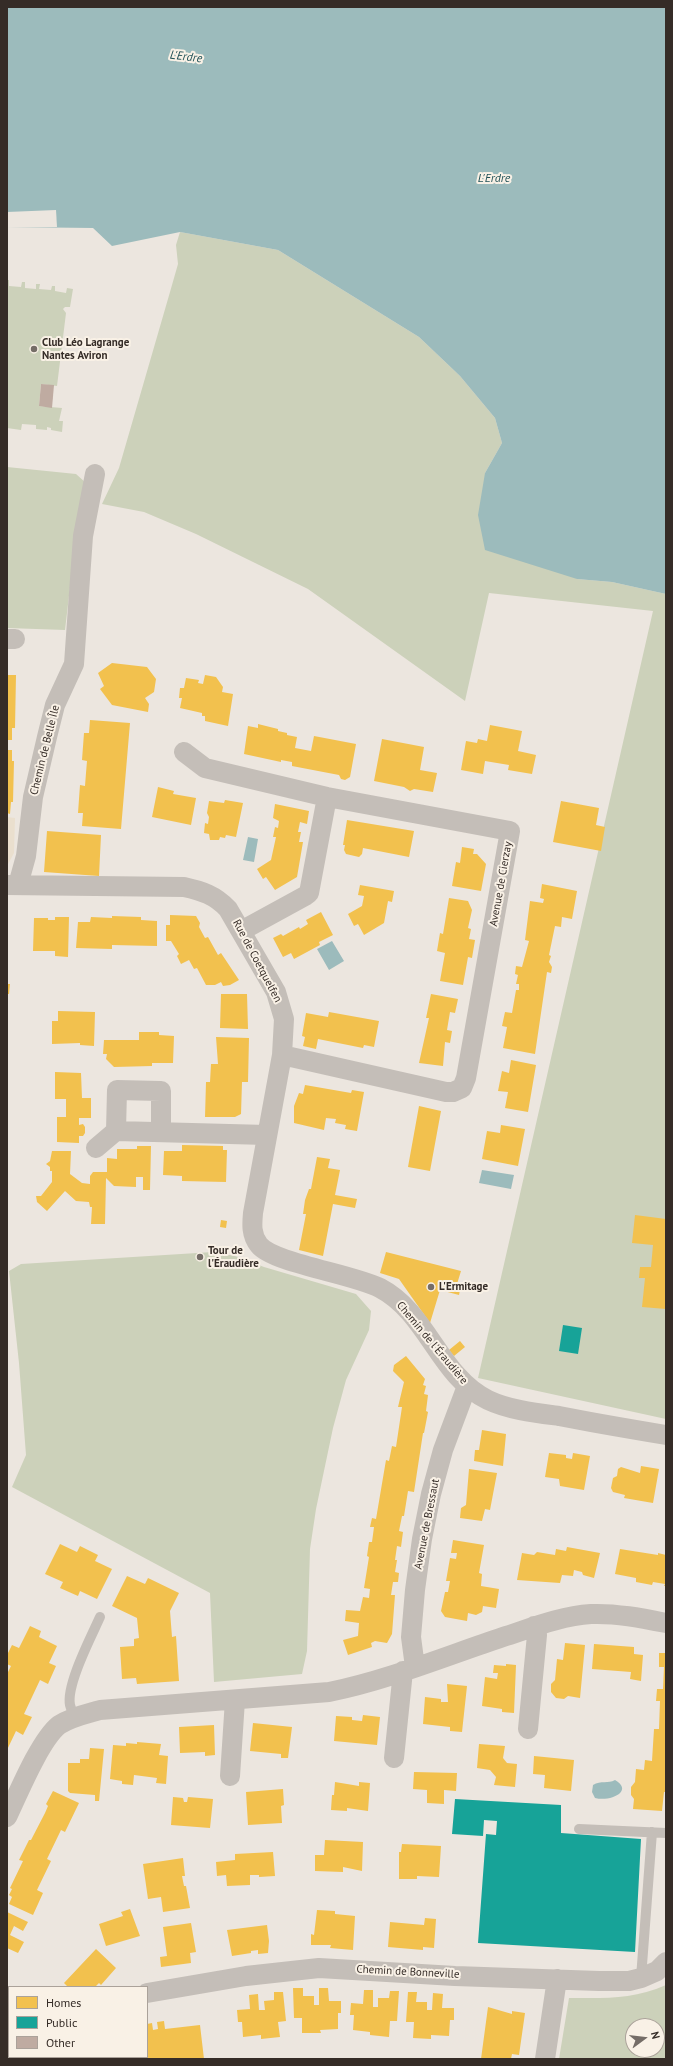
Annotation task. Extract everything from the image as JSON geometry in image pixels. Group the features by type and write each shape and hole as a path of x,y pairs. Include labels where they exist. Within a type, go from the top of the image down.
{"street":[{"name":"Chemin de Belle Île","path":"12,885 26,856 33,797 46,737 55,705 74,664 83,536 96,474"},
{"name":"Avenue de Cierzay","path":"184,752 205,768 327,797 510,831 466,1078 462,1088 452,1092 446,1092 282,1055"},
{"path":"241,931 306,896 309,892 327,797"},
{"name":"Rue de Coetquelfen","path":"12,885 184,888 208,893 228,909 280,1001 284,1019 282,1055 253,1213 252,1224 255,1238"},
{"path":"116,1130 117,1090 161,1091 161,1131"},
{"path":"96,1148 116,1130 267,1135"},
{"name":"Chemin de l'Éraudière","path":"255,1238 263,1249 271,1254 355,1278 387,1292 405,1307 455,1373 467,1386 488,1400 514,1408 666,1435"},
{"name":"Avenue de Bressaut","path":"394,1758 409,1669 415,1590 422,1539 431,1494 443,1450 467,1386"},
{"path":"7,1817 36,1757 46,1742 58,1726 75,1717 100,1710 123,1707 329,1692 409,1669 534,1626 590,1614 627,1616 666,1623"},
{"path":"528,1729 537,1635 534,1626"},
{"path":"230,1776 235,1700"},
{"name":"Chemin de Bonneville","path":"148,1993 246,1976 319,1968 599,1981 630,1980 641,1978 656,1971 666,1962"},
{"path":"545,2059 556,1979"}],"lane":[{"path":"75,1717 70,1704 72,1687 80,1662 100,1617"},
{"path":"579,1829 666,1833"},
{"path":"641,1978 652,1832"}],"green space":[{"path":"180,232 278,250 419,337 460,376 495,418 502,443 485,473 577,579 612,582 666,594 666,1419 478,1378 653,611 489,593 465,701 308,589 196,534 144,512 102,504 119,468 170,292 178,264 176,245"},
{"name":"Club Léo Lagrange Nantes Aviron","path":"7,280 9,280 9,286 21,287 22,282 25,282 25,288 36,289 36,284 40,284 39,289 51,290 52,286 55,286 55,291 66,293 67,288 73,289 70,307 65,307 63,309 66,313 57,386 41,384 39,406 62,408 59,421 63,421 62,432 51,430 51,428 47,427 47,430 36,429 36,425 22,424 21,430 7,428"},
{"path":"7,467 76,474 86,483 76,536 65,630 7,628"},
{"path":"213,1252 235,1256 264,1267 356,1294 371,1311 369,1330 346,1380 333,1428 316,1509 310,1549 307,1651 302,1674 214,1682 210,1593 12,1487 26,1455 19,1363 9,1271 21,1264"},
{"path":"666,1985 666,2059 559,2059 569,1998 618,1997 641,1993"}],"shaded area":[{"path":"7,817 15,818 14,853 7,866"}],"water":[{"name":"L'Erdre","path":"7,7 666,7 666,594 612,582 577,579 485,550 478,515 485,473 502,443 495,418 460,376 419,337 278,250 180,232 112,246 93,228 7,227"},
{"path":"248,837 258,839 254,862 243,860"},
{"path":"332,941 344,961 329,970 317,949"},
{"path":"482,1170 514,1175 511,1189 479,1183"},
{"path":"615,1780 622,1788 618,1795 601,1799 595,1798 592,1792 593,1785"}],"pier":[{"path":"56,210 57,227 7,227 7,212"}],"building: Homes":[{"path":"112,663 147,667 156,679 154,692 145,698 149,704 148,712 112,705 100,689 104,686 98,673"},
{"path":"7,675 16,675 15,728 12,728 12,740 7,740"},
{"path":"205,675 216,677 223,687 222,692 233,694 228,726 205,721 205,716 202,716 202,713 180,708 182,698 179,698 180,688 184,688 186,678 199,680 198,683 203,684"},
{"path":"90,720 130,723 121,829 82,826 83,813 78,813 80,785 85,786 87,761 82,760 84,733 89,733"},
{"path":"258,724 278,729 278,731 287,733 287,735 297,737 295,748 311,751 314,736 356,744 350,777 345,780 341,779 339,775 292,766 292,762 281,760 281,762 244,754 248,726 258,728"},
{"path":"490,725 522,731 518,751 536,755 532,774 508,770 509,765 485,761 483,774 461,770 466,741 477,743 478,739 487,741"},
{"path":"382,739 424,747 420,770 437,773 433,792 414,789 410,791 404,787 374,781"},
{"path":"7,750 12,750 12,761 14,761 13,802 11,802 10,814 7,813"},
{"path":"158,787 174,791 173,794 196,798 191,825 152,817"},
{"path":"225,800 243,803 236,837 226,835 225,838 220,837 219,840 210,840 209,834 204,833 205,823 208,824 209,817 207,813 209,801 224,803"},
{"path":"561,801 599,808 596,825 605,827 601,851 553,842"},
{"path":"275,804 309,811 307,824 300,822 298,832 301,832 299,842 303,842 297,877 275,890 266,877 263,879 257,869 271,860 276,837 273,837 275,827 278,828 279,821 273,818"},
{"path":"347,820 414,831 409,857 363,848 362,854 359,857 346,854 344,850 345,845 343,845"},
{"path":"47,831 101,835 99,876 44,872"},
{"path":"462,847 474,849 473,854 477,854 486,864 481,891 452,886 456,862 460,863"},
{"path":"542,884 577,891 572,919 562,917 561,927 555,926 549,955 551,956 549,962 552,967 551,973 547,972 535,1054 503,1048 507,1027 502,1026 505,1012 512,1013 516,990 519,990 519,984 516,984 518,975 515,974 516,966 522,967 529,941 525,940 530,901 543,903 544,899 540,898"},
{"path":"360,885 394,891 392,902 388,901 384,923 364,935 358,924 354,926 348,914 362,906 364,896 358,895"},
{"path":"449,898 468,901 472,910 468,928 471,929 469,939 475,940 472,958 468,957 463,985 440,981 445,953 437,951 440,933 443,934"},
{"path":"321,912 333,935 319,942 320,945 294,959 291,953 283,957 273,938 281,934 283,936 299,927 300,929 308,924 306,920"},
{"path":"170,915 196,916 200,923 199,927 205,938 208,937 218,955 221,953 239,980 230,985 223,986 221,982 215,985 206,985 197,968 194,969 189,960 181,964 177,956 179,954 171,941 166,941 166,925 170,925"},
{"path":"112,916 141,917 141,920 157,921 157,946 112,945 112,949 76,948 78,922 90,922 91,917 112,918"},
{"path":"55,917 69,917 68,957 55,956 55,951 33,951 34,918 48,918 48,920 55,920"},
{"path":"7,984 10,984 9,994 7,994"},
{"path":"221,994 247,994 248,1029 220,1028"},
{"path":"431,994 458,999 455,1013 450,1012 447,1030 452,1031 450,1043 445,1042 443,1066 419,1063 429,1018 426,1018"},
{"path":"58,1011 95,1012 94,1046 80,1045 80,1043 52,1044 52,1021 58,1021"},
{"path":"329,1012 379,1021 374,1047 364,1045 363,1048 318,1039 316,1049 303,1046 305,1037 302,1036 306,1013 328,1017"},
{"path":"139,1032 159,1032 159,1035 174,1036 173,1063 152,1063 152,1066 114,1067 106,1059 107,1054 103,1054 104,1040 139,1040"},
{"path":"216,1037 249,1038 248,1082 242,1082 241,1114 235,1117 205,1117 206,1082 210,1082 211,1064 218,1064"},
{"path":"511,1060 536,1065 528,1112 505,1108 508,1092 498,1091 502,1071 509,1073"},
{"path":"55,1072 81,1073 82,1098 91,1098 91,1118 79,1118 79,1125 83,1124 85,1127 85,1133 83,1136 79,1136 79,1143 57,1142 57,1117 66,1117 66,1099 55,1099"},
{"path":"305,1085 351,1093 352,1090 364,1092 357,1131 345,1129 346,1125 335,1123 336,1119 326,1118 324,1130 294,1123 294,1106 299,1093 303,1094"},
{"path":"419,1106 441,1111 430,1171 408,1167"},
{"path":"501,1125 525,1129 518,1166 482,1159 487,1131 500,1133"},
{"path":"182,1145 223,1146 223,1150 227,1150 226,1182 182,1181 182,1176 163,1175 164,1151 182,1151"},
{"path":"137,1146 151,1146 150,1190 143,1190 143,1177 136,1177 136,1187 114,1186 106,1178 105,1224 91,1224 92,1207 90,1207 89,1202 76,1201 65,1191 47,1211 37,1202 36,1196 41,1196 52,1182 52,1171 50,1171 50,1167 46,1164 50,1161 52,1151 71,1151 70,1174 82,1183 90,1184 90,1176 93,1172 107,1172 107,1158 117,1159 117,1149 137,1149"},
{"path":"317,1157 330,1159 328,1168 340,1170 335,1195 357,1199 355,1208 333,1204 323,1256 299,1250 306,1214 303,1214 305,1200 309,1189 311,1189"},
{"path":"635,1215 666,1219 666,1309 642,1307 645,1278 639,1278 640,1267 651,1267 653,1245 632,1243"},
{"path":"221,1220 227,1221 226,1228 220,1227"},
{"name":"L'Ermitage","path":"386,1252 461,1271 457,1284 461,1285 459,1295 440,1290 430,1323 399,1279 380,1273"},
{"name":"Tour de l'Éraudière","path":"200,1254 203,1257 200,1260 197,1257"},
{"path":"460,1341 465,1347 454,1356 449,1350"},
{"path":"406,1356 425,1379 423,1385 426,1386 424,1394 428,1395 426,1411 428,1412 423,1433 414,1492 408,1491 404,1516 402,1516 399,1531 403,1532 401,1547 397,1546 395,1560 397,1560 395,1572 399,1573 398,1582 393,1582 391,1595 395,1595 392,1634 387,1643 375,1641 371,1643 372,1647 348,1655 343,1640 358,1636 359,1623 345,1621 346,1610 360,1611 363,1597 369,1598 370,1589 364,1588 369,1557 367,1556 369,1542 372,1542 374,1527 370,1527 372,1518 376,1519 386,1460 389,1461 392,1446 396,1447 402,1407 398,1407 404,1382 393,1371 394,1365"},
{"path":"482,1430 506,1434 503,1466 474,1461 475,1450 479,1450"},
{"path":"549,1453 566,1455 566,1458 572,1459 573,1453 590,1456 584,1490 560,1486 559,1479 545,1477"},
{"path":"641,1466 659,1469 653,1503 624,1498 625,1495 613,1492 611,1488 613,1478 617,1476 618,1469 621,1467 640,1473"},
{"path":"469,1469 497,1473 490,1510 485,1509 482,1521 460,1518 461,1508 466,1505"},
{"path":"453,1540 484,1545 479,1573 482,1574 481,1586 499,1589 496,1608 483,1606 482,1612 476,1615 468,1613 467,1621 445,1617 441,1611 445,1592 448,1592 450,1581 446,1581 450,1558 456,1559 457,1553 451,1553"},
{"path":"60,1544 77,1552 80,1546 98,1555 95,1561 112,1569 97,1599 80,1591 78,1596 60,1588 63,1582 45,1574"},
{"path":"567,1547 600,1553 594,1578 583,1575 582,1572 574,1570 573,1576 562,1575 560,1583 517,1580 522,1553 534,1555 537,1552 555,1555 556,1549 566,1551"},
{"path":"620,1549 666,1555 666,1586 664,1586 665,1584 653,1582 652,1585 636,1582 636,1578 615,1574"},
{"path":"127,1576 145,1584 148,1578 179,1593 170,1611 172,1637 176,1636 179,1681 137,1684 136,1678 122,1679 120,1647 134,1646 134,1639 139,1638 137,1618 112,1606"},
{"path":"30,1626 41,1631 39,1637 57,1646 49,1663 56,1666 48,1684 40,1680 24,1714 32,1717 23,1735 16,1731 7,1750 7,1674 11,1666 7,1664 7,1655 12,1645 19,1648"},
{"path":"565,1643 585,1645 580,1698 568,1696 564,1699 556,1698 551,1692 551,1684 555,1680 557,1659 563,1660"},
{"path":"594,1644 634,1647 634,1654 643,1655 641,1681 630,1679 631,1672 592,1669"},
{"path":"659,1653 666,1653 666,1792 664,1792 662,1811 633,1809 634,1799 631,1795 631,1787 635,1782 636,1769 644,1770 645,1760 652,1761 654,1729 659,1729 660,1701 656,1701 657,1689 663,1689 664,1667 659,1667"},
{"path":"506,1664 516,1665 514,1713 502,1712 502,1709 482,1706 485,1677 497,1679 498,1673 493,1673 494,1665 506,1666"},
{"path":"447,1684 467,1686 462,1732 450,1731 450,1727 423,1724 425,1697 441,1699 441,1702 448,1702"},
{"path":"363,1715 380,1717 377,1745 334,1741 336,1716 352,1717 352,1720 362,1721"},
{"path":"253,1723 292,1727 288,1758 281,1758 281,1754 250,1751"},
{"path":"214,1725 215,1755 205,1756 205,1752 180,1753 179,1727"},
{"path":"137,1742 161,1744 159,1755 168,1756 166,1784 156,1783 157,1778 134,1775 133,1785 122,1784 122,1781 110,1779 113,1745 126,1746 126,1743 137,1744"},
{"path":"479,1744 505,1746 503,1758 507,1763 517,1764 515,1787 494,1785 496,1777 490,1770 477,1768"},
{"path":"90,1748 104,1749 99,1801 95,1801 95,1795 70,1793 68,1791 68,1763 80,1763 80,1759 89,1759"},
{"path":"534,1756 574,1760 571,1791 544,1788 545,1775 533,1774"},
{"path":"414,1772 457,1773 456,1791 444,1790 444,1804 427,1803 427,1790 413,1789"},
{"path":"335,1782 359,1786 359,1782 370,1783 368,1811 347,1808 347,1811 331,1810"},
{"path":"283,1789 284,1805 281,1806 282,1823 248,1825 246,1792"},
{"path":"53,1791 79,1803 65,1832 61,1830 47,1859 51,1861 37,1890 43,1893 33,1915 9,1904 12,1897 9,1895 12,1889 10,1888 23,1861 19,1860 45,1813 48,1806 46,1804"},
{"path":"173,1797 183,1798 184,1802 187,1802 188,1797 213,1799 210,1828 171,1825"},
{"path":"325,1840 363,1842 362,1871 343,1867 343,1872 315,1871 315,1855 324,1855"},
{"path":"402,1844 441,1846 439,1877 417,1876 417,1879 399,1879 399,1852 401,1852"},
{"path":"273,1852 275,1876 259,1877 259,1875 250,1875 250,1885 227,1886 226,1875 217,1876 216,1862 235,1860 235,1854"},
{"path":"183,1858 185,1876 182,1876 184,1886 186,1886 190,1908 163,1912 161,1897 148,1899 143,1864"},
{"path":"130,1909 140,1936 106,1946 99,1924 123,1916 121,1912"},
{"path":"317,1910 335,1911 335,1914 355,1916 353,1950 330,1948 331,1945 311,1945 311,1934 314,1935"},
{"path":"7,1912 28,1922 23,1931 14,1926 10,1935 24,1942 18,1953 7,1948"},
{"path":"425,1918 436,1919 434,1948 423,1947 423,1950 388,1947 390,1922 424,1925"},
{"path":"191,1923 196,1952 190,1953 191,1963 161,1967 160,1957 167,1956 163,1927"},
{"path":"267,1925 269,1941 268,1953 258,1954 258,1950 251,1951 251,1953 232,1956 227,1930"},
{"path":"96,1949 116,1968 101,1985 99,1983 96,1986 67,1986 64,1983"},
{"path":"293,1988 303,1988 303,1996 314,1996 314,2005 319,2005 319,1988 328,1988 329,2001 341,2001 341,2013 338,2013 338,2029 320,2030 321,2033 302,2033 302,2018 294,2018"},
{"path":"364,1990 373,1990 373,2007 378,2007 378,1998 389,1998 390,1991 399,1991 397,2021 390,2021 389,2037 370,2035 370,2032 353,2030 354,2015 350,2015 351,2003 363,2004"},
{"path":"274,1992 283,1992 286,2021 278,2022 280,2037 261,2039 261,2035 243,2037 242,2022 238,2022 237,2010 250,2009 249,1995 258,1994 259,2010 265,2010 264,2001 274,2000"},
{"path":"408,1992 417,1992 416,2002 427,2002 427,2010 432,2010 433,1993 443,1994 442,2008 454,2008 454,2020 450,2020 449,2036 431,2035 431,2039 413,2038 414,2022 406,2022"},
{"path":"488,2007 512,2014 512,2011 525,2013 519,2055 512,2054 511,2059 481,2059"},
{"path":"164,2021 165,2029 200,2025 204,2059 129,2059 148,2058 148,2024 152,2023 153,2030 158,2029 157,2022"}],"building: Public":[{"path":"563,1325 582,1328 578,1354 559,1351"},
{"path":"455,1799 561,1805 561,1833 641,1839 635,1952 478,1943 486,1834 496,1835 497,1821 484,1820 483,1836 452,1834"}],"building: Other":[{"path":"41,384 54,385 52,408 39,406"}],"place":[{"name":"Club Léo Lagrange Nantes Aviron","path":"34,349"},
{"name":"Tour de l'Éraudière","path":"200,1257"},
{"name":"L'Ermitage","path":"431,1287"}]}
